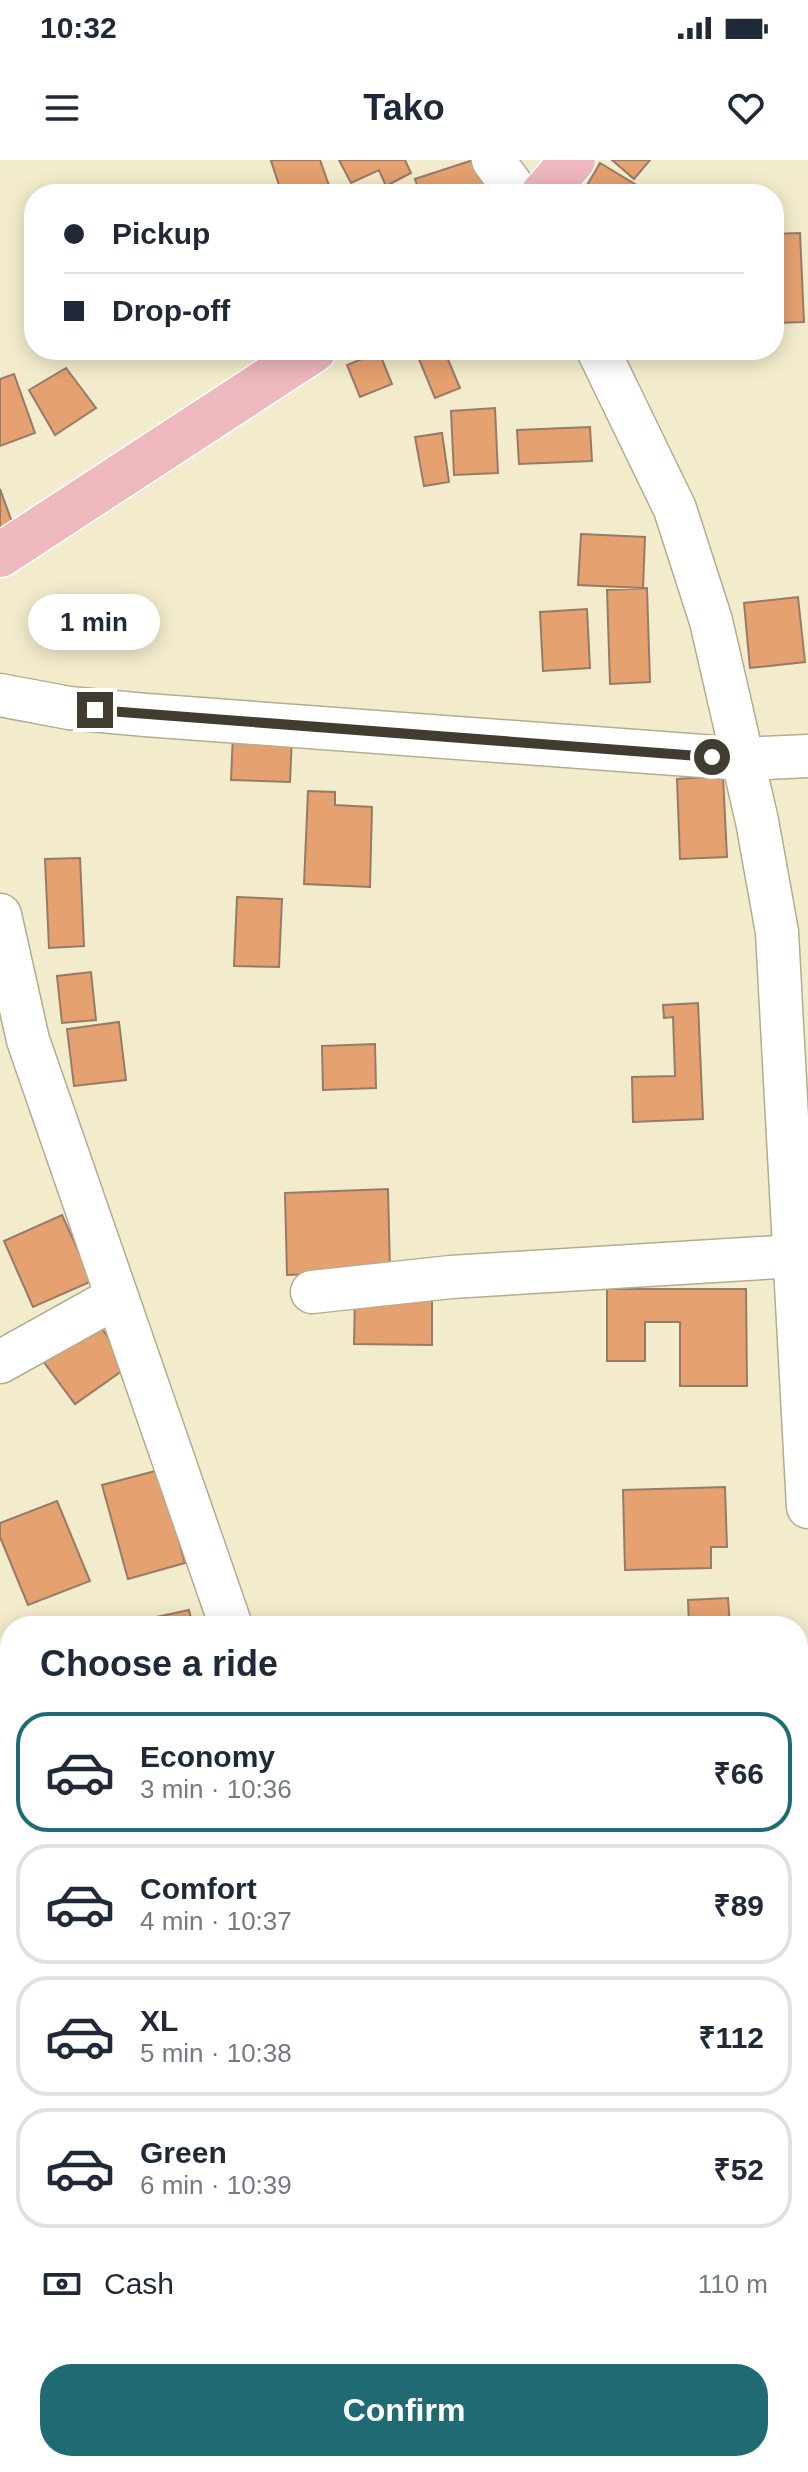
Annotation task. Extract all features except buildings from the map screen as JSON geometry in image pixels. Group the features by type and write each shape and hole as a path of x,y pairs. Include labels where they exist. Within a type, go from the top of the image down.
{"main road":[{"path":"552,184 573,160"},
{"path":"0,555 299,360"}],"street":[{"path":"493,160 511,184"},
{"path":"603,360 675,509 711,621 743,759 777,932 808,1507"},
{"path":"0,695 69,708 146,715 743,759 808,756"},
{"path":"0,915 28,1040 227,1616"},
{"path":"312,1292 451,1277 795,1256"},
{"path":"0,1362 115,1298"}],"route":[{"path":"95,710 712,757"}]}
